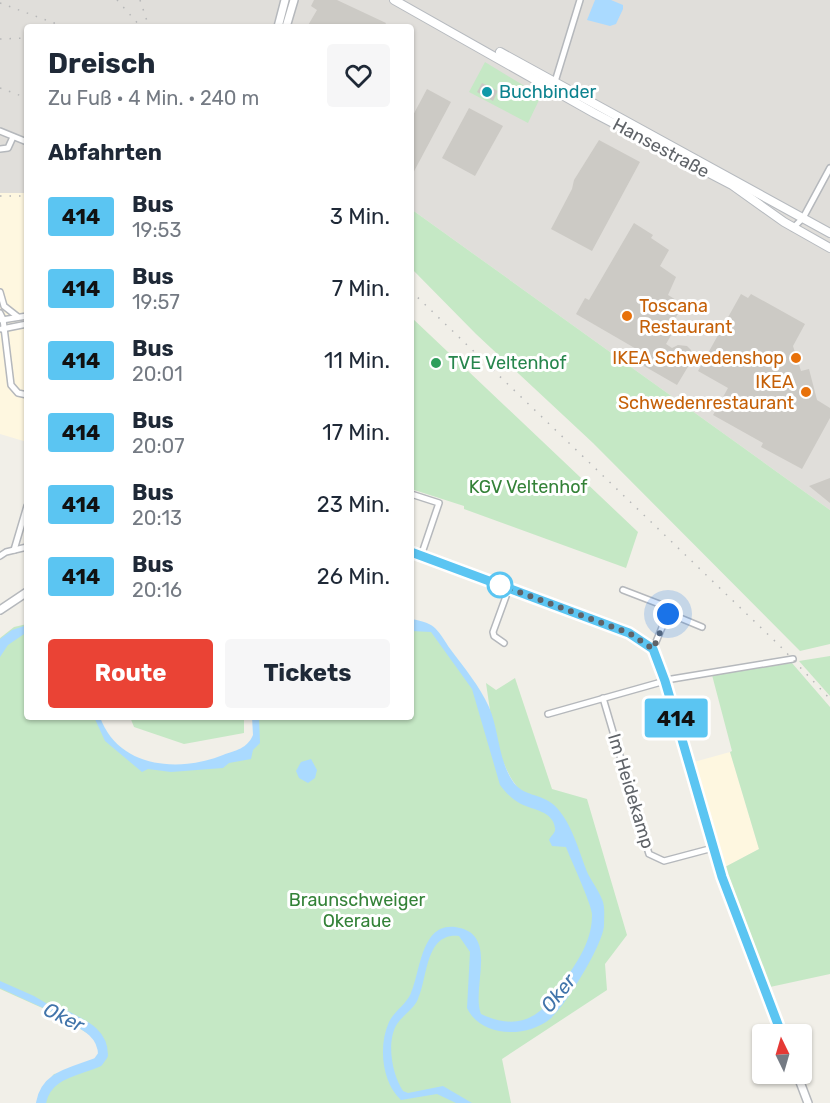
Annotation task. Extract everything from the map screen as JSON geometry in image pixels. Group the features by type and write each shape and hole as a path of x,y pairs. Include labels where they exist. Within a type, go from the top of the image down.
{"main road":[{"name":"Hansestraße","path":"394,0 830,233"},
{"name":"Hansestraße","path":"405,0 732,185 793,228 830,248"}],"street":[{"path":"279,24 285,0"},
{"path":"287,24 294,0"},
{"path":"554,86 580,0"},
{"path":"0,131 24,141"},
{"path":"0,149 8,148 13,137"},
{"path":"793,228 803,218 830,168"},
{"path":"0,292 4,306 18,317"},
{"path":"1,320 8,310"},
{"path":"0,312 11,385 18,393 24,394"},
{"path":"1,320 24,316"},
{"path":"2,329 24,325"},
{"path":"414,495 439,502 422,556"},
{"path":"14,550 24,516"},
{"path":"0,556 24,548"},
{"path":"414,553 629,633 653,649 665,681 713,848 778,1024"},
{"path":"504,643 494,636 493,632 509,588"},
{"path":"623,590 662,605 668,614 702,627"},
{"path":"0,610 24,594"},
{"path":"653,649 668,614"},
{"path":"549,714 665,681 793,659"},
{"name":"Im Heidekamp","path":"603,698 649,854 664,861 713,848"},
{"path":"801,1084 808,1103"}],"shaded area":[{"path":"0,0 830,0 830,510 414,211 414,24 24,24 24,193 0,193"},
{"path":"0,193 24,193 24,441 0,434"},
{"path":"730,752 759,849 725,867 694,762"}],"green space":[{"path":"485,62 541,96 528,123 469,92"},
{"path":"414,211 830,510 830,644 800,651 593,443 476,334 414,271"},
{"name":"KGV Veltenhof","path":"414,320 638,532 626,568 464,509 464,506 414,490"},
{"name":"Braunschweiger Okeraue","path":"24,625 24,720 100,720 106,737 141,763 174,767 209,763 242,752 255,738 253,720 414,720 414,629 427,627 434,632 478,688 503,774 519,789 511,778 500,753 486,683 496,690 515,678 552,789 587,799 627,935 605,964 607,990 502,1059 511,1103 38,1103 41,1090 54,1074 86,1067 101,1055 98,1040 60,1016 0,989 0,638 14,627"},
{"path":"830,656 830,696 799,661"},
{"path":"792,663 830,707 830,974 770,987 725,867 759,849 730,752 732,751 712,675"},
{"path":"131,720 244,720 244,733 184,744 134,727"}],"water":[{"path":"595,0 611,0 623,5 616,24 610,26 587,20"},
{"path":"414,620 431,625 439,632 476,684 489,707 504,763 512,780 526,792 549,801 566,820 604,908 602,934 583,974 557,1012 550,1019 529,1030 505,1032 493,1030 474,1018 467,1008 470,952 459,936 448,937 440,941 434,949 418,999 394,1031 391,1049 393,1067 403,1091 408,1093 443,1086 472,1103 456,1103 437,1094 401,1100 386,1074 383,1053 389,1022 411,993 430,938 437,931 447,927 460,928 471,933 478,942 481,953 479,1003 481,1014 511,1022 534,1015 561,987 585,946 592,915 566,847 552,846 549,840 555,830 551,818 518,802 509,796 500,785 472,689 431,632 414,631"},
{"path":"24,626 24,634 8,645 0,657 0,639 12,630"},
{"path":"95,720 102,720 109,734 121,747 135,756 152,762 188,764 206,761 241,748 251,740 253,735 252,720 259,720 260,743 253,750 251,759 229,763 223,768 171,772 148,769 142,772 105,741"},
{"path":"311,759 317,770 315,778 308,783 299,778 296,771 301,762"},
{"path":"0,981 34,996 93,1031 0,988"}],"building":[{"path":"314,0 337,0 386,23 309,24 317,10 311,6"},
{"name":"Buchbinder","path":"482,83 498,91 493,101 477,92"},
{"path":"427,89 451,102 414,171 414,113"},
{"path":"469,108 503,126 475,176 442,158"},
{"path":"599,140 640,162 592,251 551,229 572,189 574,180"},
{"path":"634,223 653,235 651,238 669,250 660,266 676,277 668,295 683,304 673,323 677,325 666,344 672,348 678,345 687,346 691,350 692,360 677,385 644,366 645,354 576,314 585,298 589,300"},
{"path":"741,294 748,298 751,294 805,324 793,346 801,371 809,369 817,400 830,408 830,418 802,469 761,447 763,443 713,415 728,388 698,371"},
{"path":"830,478 830,503 809,486"}],"waterway":[{"name":"Oker","path":"41,1103 44,1093 55,1080 98,1062 103,1055 102,1047 95,1034 84,1025 63,1014"}],"railway":[{"path":"117,0 138,24"},
{"path":"140,0 148,24"},
{"path":"0,3 57,24"},
{"path":"0,39 24,38"},
{"path":"0,88 24,97"},
{"path":"0,196 24,196"},
{"path":"414,294 780,646 830,699"}],"bus line":[{"name":"414","path":"414,553 638,636 653,649 665,681 722,877 778,1024"}],"place":[{"name":"Buchbinder","path":"487,92"},
{"name":"Toscana Restaurant","path":"627,316"},
{"name":"IKEA Schwedenshop","path":"796,358"},
{"name":"TVE Veltenhof","path":"436,363"},
{"name":"IKEA Schwedenrestaurant","path":"806,392"}],"route":[{"path":"500,585 638,636 653,649 668,614"}]}
